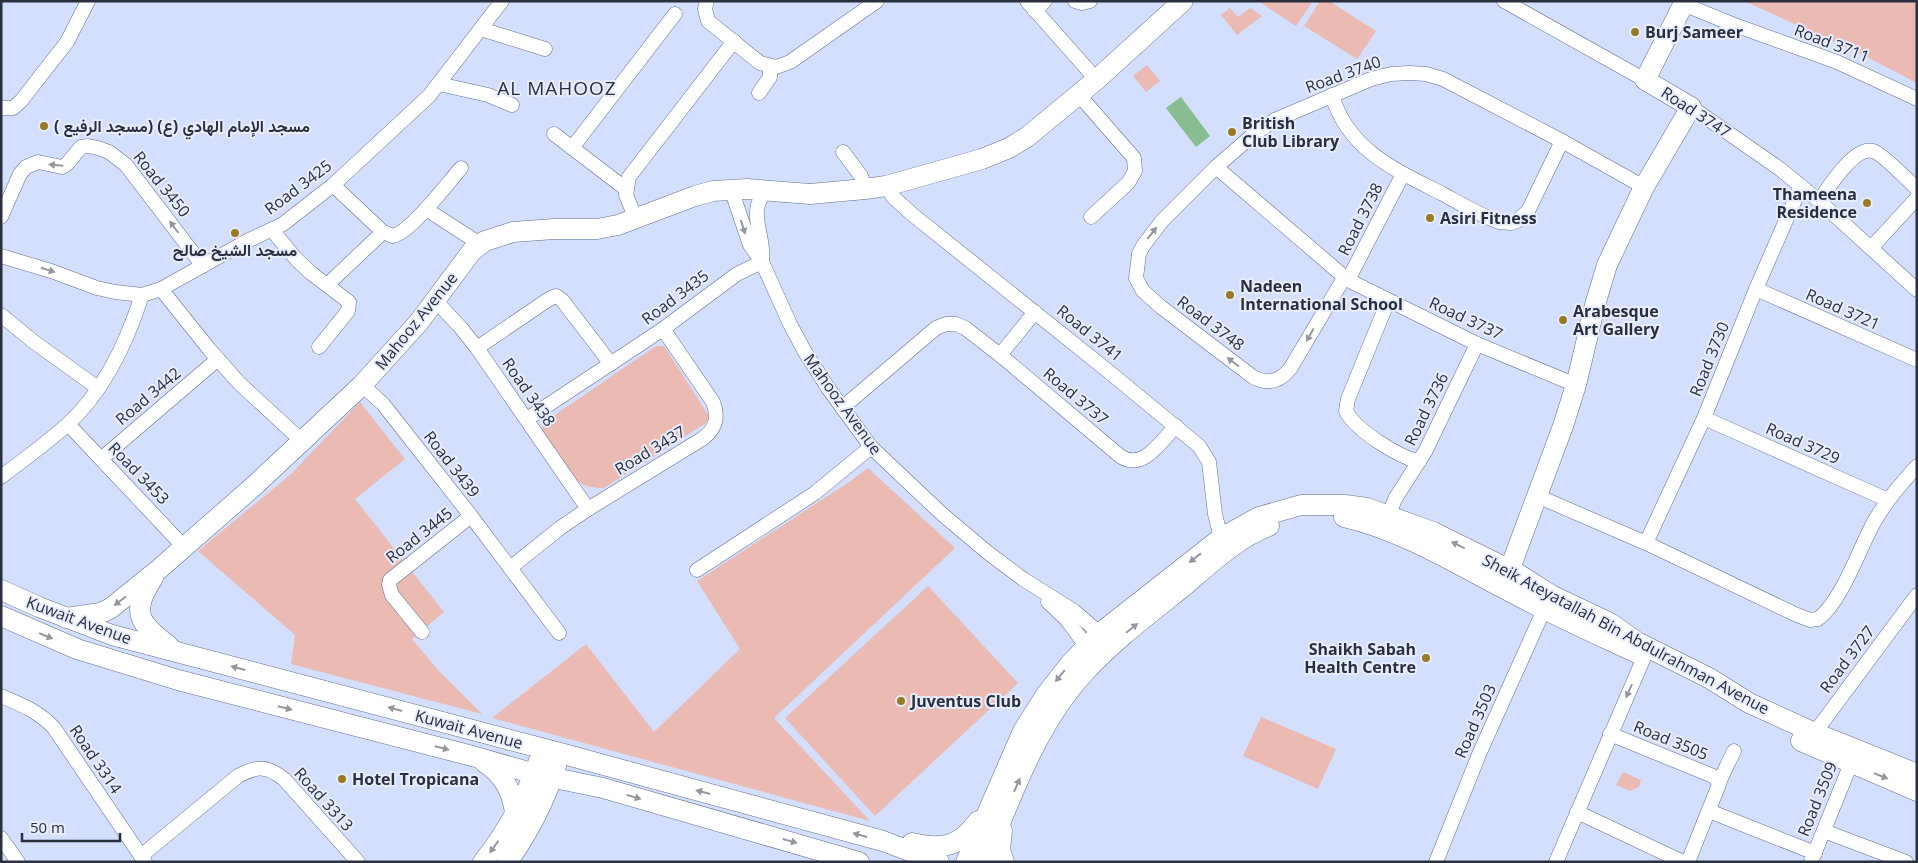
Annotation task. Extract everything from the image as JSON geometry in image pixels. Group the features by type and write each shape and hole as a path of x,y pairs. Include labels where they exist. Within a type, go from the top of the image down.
{"street":[{"path":"1,108 13,108 21,101 66,42 88,1"},
{"path":"707,1 705,9 708,21 760,63 770,67 781,66 790,62 877,1"},
{"path":"1076,1 1082,3 1090,1"},
{"path":"739,189 810,194 886,186 982,159 1009,148 1027,137 1079,95 1183,1"},
{"name":"Road 3747","path":"1504,1 1691,107 1780,168 1917,290"},
{"name":"Road 3711","path":"1705,1 1732,24"},
{"name":"Road 3425","path":"1,256 52,271 103,290 142,295 161,289 296,216 333,185 419,106 439,84 481,28 497,2"},
{"path":"1645,80 1684,3"},
{"name":"Road 3711","path":"1684,3 1732,24 1837,62 1917,99"},
{"path":"1037,4 1088,70 1099,77"},
{"path":"572,148 675,14"},
{"path":"481,28 545,49"},
{"path":"636,219 626,195 629,177 734,41"},
{"path":"759,93 770,77 770,67"},
{"name":"Road 3740","path":"1136,278 1139,254 1148,238 1162,221 1216,167 1244,142 1265,126 1290,112 1371,79 1391,74 1426,74 1443,79 1562,141 1644,187"},
{"path":"439,84 488,96 512,105"},
{"path":"1079,95 1130,151 1135,164 1133,177 1091,217"},
{"name":"Road 3738","path":"1332,95 1336,109 1347,128 1371,154 1403,174 1492,219 1510,222 1523,217 1528,211 1562,141"},
{"path":"1506,579 1549,466 1576,386 1595,305 1607,265 1644,187 1691,107"},
{"path":"554,134 626,189"},
{"name":"Road 3450","path":"1,217 20,174 29,164 38,162 62,166 67,164 81,147 98,148 109,152 126,165 203,266"},
{"path":"1819,201 1853,156 1864,150 1874,151 1917,189"},
{"path":"843,152 861,176 865,189"},
{"name":"Road 3737","path":"1216,167 1346,279 1477,344 1576,386"},
{"path":"333,185 383,232 393,236 399,235 426,209 460,168"},
{"name":"Road 3738","path":"1346,279 1403,174"},
{"name":"Road 3741","path":"886,186 892,196 913,215 1199,446 1206,456 1215,514 1221,538"},
{"name":"Road 3730","path":"1646,543 1704,418 1801,186"},
{"name":"Mahooz Avenue","path":"66,618 101,613 128,595 303,442 362,385 405,339 472,251 480,244 492,237 513,232 554,229 596,229 636,219 694,196 739,189 747,240 752,251 762,262 805,352 842,408 871,447 942,514 1023,579 1067,620 1099,646"},
{"name":"Mahooz Avenue","path":"762,262 763,248 756,216 760,199 767,190"},
{"path":"1871,248 1917,198"},
{"path":"426,209 480,244"},
{"path":"272,230 297,260 347,300 350,308 319,347"},
{"path":"327,285 383,232"},
{"name":"Road 3435","path":"528,419 663,329 729,279 745,269 762,262"},
{"name":"Road 3748","path":"1136,278 1142,291 1150,298 1253,377 1262,381 1282,378 1296,361 1332,296 1346,279"},
{"path":"161,289 239,382 303,442"},
{"name":"Road 3721","path":"1756,290 1917,360"},
{"path":"1,477 68,424 98,388 125,340 142,295"},
{"path":"477,348 556,296 562,300 611,364"},
{"name":"Road 3438","path":"435,300 477,348 528,419 588,509"},
{"name":"Road 3736","path":"1388,300 1348,399 1346,411 1353,421 1382,445 1406,458 1419,462 1477,344"},
{"path":"1000,354 1035,312"},
{"path":"1,315 34,342 98,388"},
{"name":"Road 3737","path":"842,408 936,328 946,324 956,324 965,328 1000,354 1129,462 1141,461 1148,456 1176,426"},
{"name":"Road 3437","path":"510,568 557,530 702,439 714,427 717,419 713,402 663,329"},
{"name":"Road 3442","path":"101,459 218,359"},
{"name":"Road 3439","path":"362,385 383,404 471,516 559,633"},
{"name":"Road 3729","path":"1704,418 1888,500"},
{"name":"Road 3453","path":"68,424 184,547"},
{"path":"697,570 815,493 871,447"},
{"path":"1386,522 1403,484 1419,462"},
{"path":"1537,496 1646,543 1810,620 1818,619 1832,606 1873,523 1888,500 1917,466"},
{"name":"Sheik Ateyatallah Bin Abdulrahman Avenue","path":"1099,646 1221,538 1239,526 1259,517 1302,506 1345,505 1386,522 1432,532 1506,579 1547,602 1610,623 1646,652 1709,678 1810,738 1854,757 1917,791"},
{"name":"Sheik Ateyatallah Bin Abdulrahman Avenue","path":"984,862 1013,750 1033,714 1057,680 1099,646 1227,551 1263,528 1303,516 1324,515 1345,517 1365,522 1386,522"},
{"name":"Road 3445","path":"422,632 389,590 390,580 471,516"},
{"name":"Mahooz Avenue","path":"158,570 142,594 140,612 149,632 177,652"},
{"name":"Mahooz Avenue","path":"1023,579 1074,611 1099,646"},
{"name":"Kuwait Avenue","path":"1,590 66,618 112,635 552,751 883,841 939,862"},
{"name":"Road 3727","path":"1810,738 1917,594"},
{"name":"Road 3503","path":"1436,862 1480,752 1547,602"},
{"name":"Kuwait Avenue","path":"1,616 77,649 140,669 543,776 603,788 859,862"},
{"name":"Road 3505","path":"1556,862 1646,652"},
{"name":"Road 3314","path":"2,698 30,710 48,721 143,859"},
{"name":"Road 3505","path":"1610,734 1713,776 1718,781"},
{"path":"507,862 519,846 541,804 543,776 552,751"},
{"path":"1688,862 1718,787 1718,781 1726,771 1734,751"},
{"path":"476,757 491,766 504,780 514,801 514,814"},
{"name":"Sheik Ateyatallah Bin Abdulrahman Avenue","path":"1854,757 1917,774"},
{"name":"Road 3509","path":"1813,857 1854,757"},
{"name":"Road 3313","path":"143,859 238,776 256,768 265,768 284,779 358,862"},
{"path":"483,862 497,844 514,814 543,776"},
{"path":"541,804 562,792 603,788"},
{"path":"883,841 906,841 929,847 941,847 952,844 963,838 999,804"},
{"path":"999,804 1000,850 1004,862"},
{"name":"Sheik Ateyatallah Bin Abdulrahman Avenue","path":"966,862 999,804"},
{"path":"1709,811 1813,857"},
{"path":"1577,812 1683,862"},
{"path":"1824,831 1903,861"},
{"path":"1,838 18,862"}],"shaded area":[{"path":"1258,1 1313,1 1296,26"},
{"path":"1320,1 1329,1 1376,31 1357,59 1304,26"},
{"path":"1744,1 1917,1 1917,83 1863,55"},
{"path":"1230,8 1238,17 1250,8 1262,16 1237,35 1221,15"},
{"path":"1147,65 1160,81 1146,92 1133,76"},
{"path":"1181,97 1210,136 1196,147 1166,108"},
{"path":"656,346 664,346 709,416 706,423 604,488 584,485 573,476 562,460 542,429 543,423"},
{"path":"360,402 405,459 355,499 444,612 412,639 438,670 482,714 291,664 295,635 198,551 291,474"},
{"path":"868,468 955,548 774,718 870,821 492,718 586,644 654,732 740,649 697,581"},
{"name":"Juventus Club","path":"928,586 1018,683 875,816 785,718"},
{"path":"1261,717 1336,749 1318,789 1243,756"},
{"path":"1623,772 1641,780 1639,787 1630,791 1616,785"}],"place":[{"name":"Burj Sameer","path":"1635,32"},
{"name":"( مسجد الرفيع) مسجد الإمام الهادي (ع)","path":"44,126"},
{"name":"British Club Library","path":"1232,132"},
{"name":"Thameena Residence","path":"1867,203"},
{"name":"Asiri Fitness","path":"1430,218"},
{"name":"مسجد الشيخ صالح","path":"235,233"},
{"name":"Nadeen International School","path":"1230,295"},
{"name":"Arabesque Art Gallery","path":"1563,320"},
{"name":"Shaikh Sabah Health Centre","path":"1426,658"},
{"name":"Juventus Club","path":"901,701"},
{"name":"Hotel Tropicana","path":"342,779"}],"district":[{"name":"AL MAHOOZ","path":"557,88"}]}
